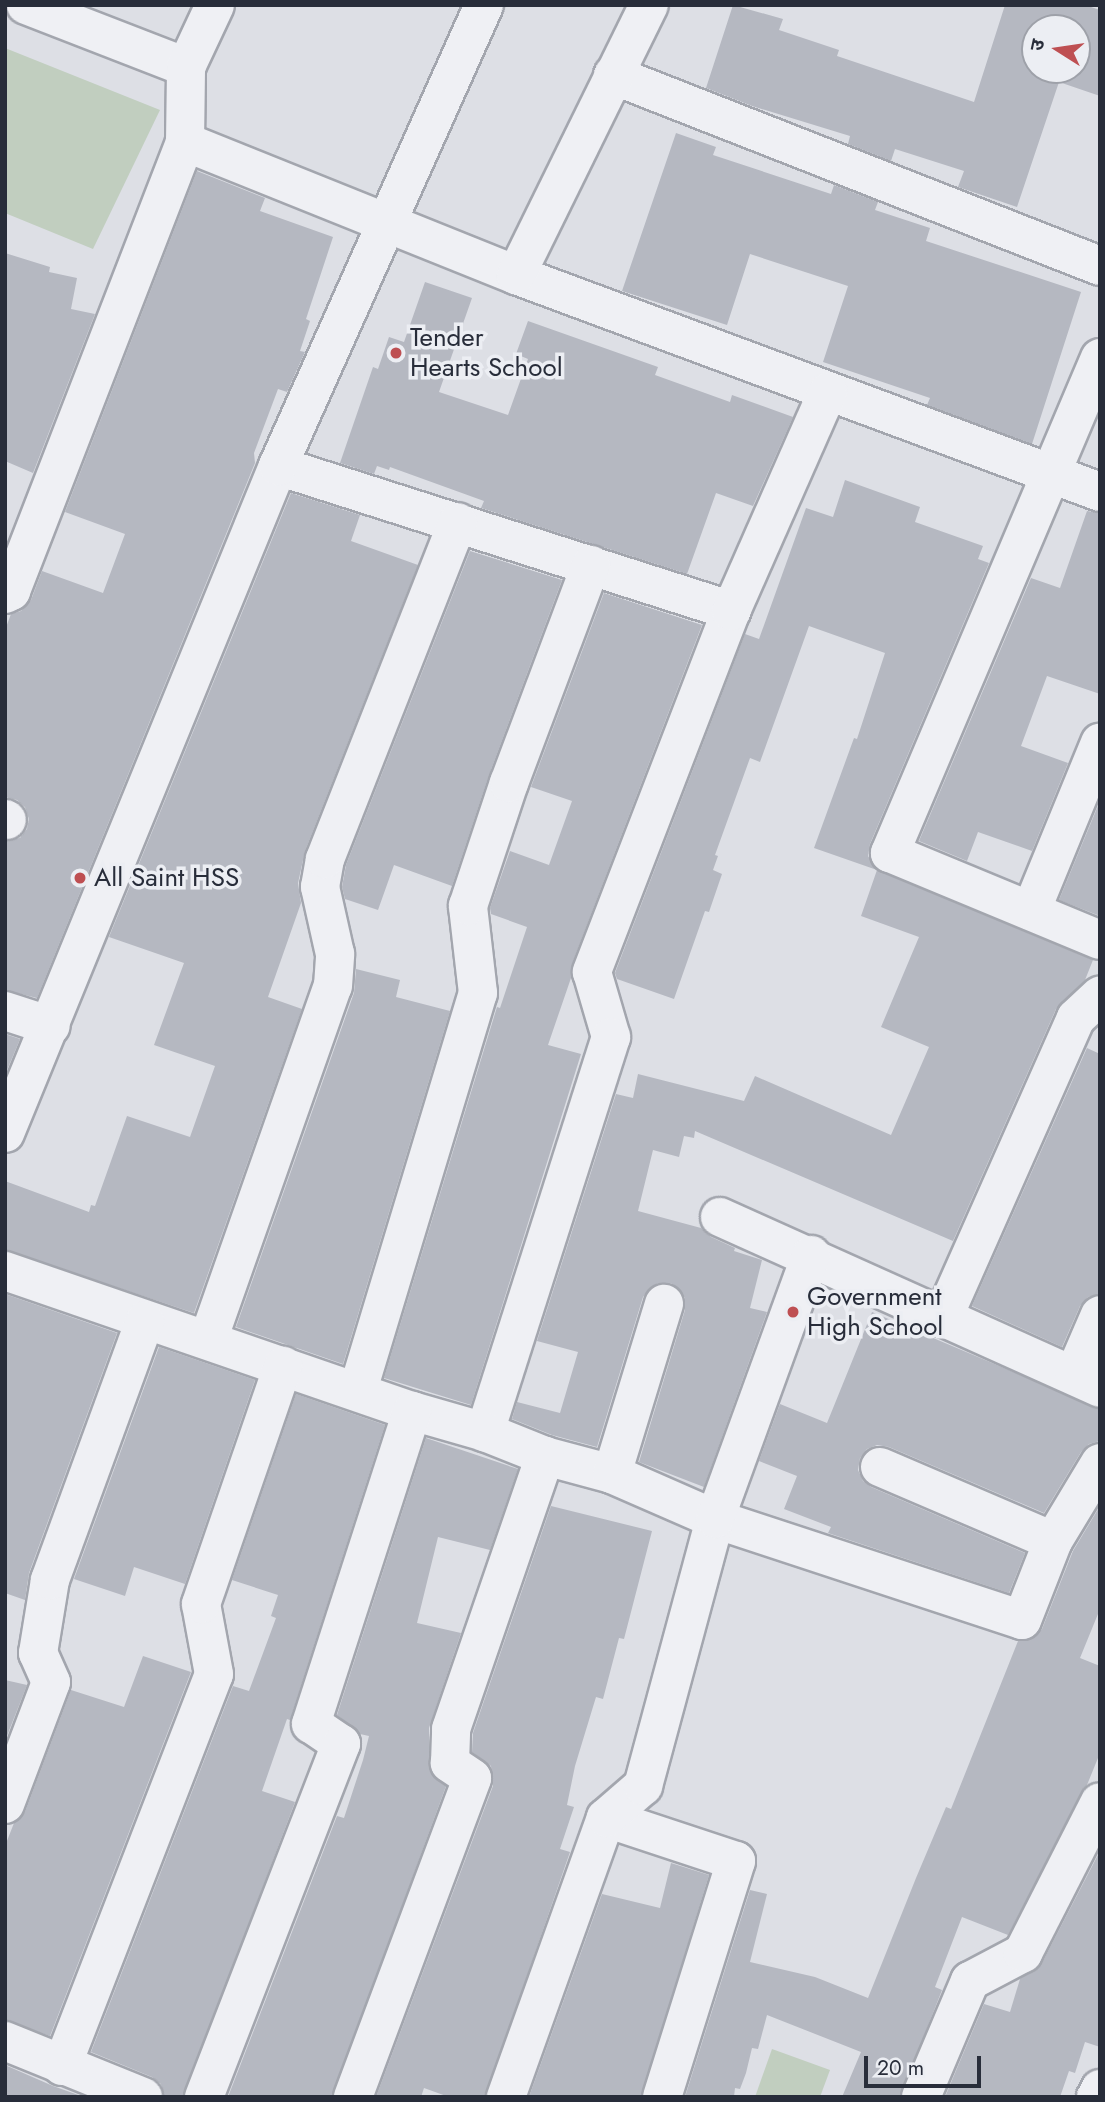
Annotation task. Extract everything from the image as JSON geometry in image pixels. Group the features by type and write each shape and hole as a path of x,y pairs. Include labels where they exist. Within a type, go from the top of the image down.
{"street":[{"path":"26,5 186,67"},
{"path":"5,594 11,591 184,142 186,67 215,5"},
{"path":"5,1133 278,466 484,5"},
{"path":"516,275 649,5"},
{"path":"613,75 1100,267"},
{"path":"184,142 385,225 1100,492"},
{"path":"1100,358 890,853 1100,940"},
{"path":"485,1432 611,1037 592,972 732,611 828,391"},
{"path":"278,466 732,611"},
{"path":"208,1340 333,986 335,954 320,887 325,859 458,522"},
{"path":"358,1390 478,993 468,906 509,783 591,565"},
{"path":"1031,911 1100,743"},
{"path":"943,1318 1076,1018 1100,996"},
{"path":"5,1011 51,1026"},
{"path":"720,1217 811,1255 1087,1382 1100,1315"},
{"path":"506,2097 606,1818 643,1786 715,1519 811,1255"},
{"path":"5,1271 145,1321 358,1390 412,1411 485,1432 545,1456 612,1474 715,1519 1022,1620 1053,1541 1100,1463"},
{"path":"612,1474 664,1304"},
{"path":"5,1804 51,1682 38,1653 50,1580 145,1321"},
{"path":"62,2066 214,1674 201,1604 282,1366"},
{"path":"204,2097 341,1744 311,1724 412,1411"},
{"path":"353,2097 472,1778 450,1763 451,1730 545,1456"},
{"path":"880,1467 1053,1541"},
{"path":"921,2097 970,1981 1023,1953 1100,1802"},
{"path":"606,1818 736,1861 662,2097"},
{"path":"5,2041 143,2097"},
{"path":"1096,2097 1100,2090"}],"green space":[{"path":"5,48 160,110 93,249 5,213"},
{"path":"772,2049 830,2070 820,2097 755,2097"}],"building":[{"path":"733,5 783,19 779,30 839,50 837,56 974,102 1005,5 1085,5 1100,10 1100,96 1065,84 1091,84 1091,14 1021,14 1021,84 1058,84 1017,207 958,187 964,171 895,149 891,161 848,144 850,136 752,106 706,88"},
{"path":"676,133 716,147 713,155 831,194 834,185 878,202 875,210 930,228 926,241 1081,292 1032,444 927,405 930,398 823,362 848,286 750,254 727,325 622,291"},
{"path":"197,171 265,198 260,211 333,237 306,319 310,321 300,351 305,352 287,392 278,389 254,453 255,463 37,998 5,990 5,841 20,838 27,829 29,819 25,807 17,800 5,797 5,630 11,614 21,611 31,600 42,571 103,593 125,534 65,512"},
{"path":"5,253 50,267 49,272 77,278 71,309 95,314 33,473 5,461"},
{"path":"425,282 472,298 439,392 508,415 528,359 516,354 528,321 658,367 655,375 730,402 732,395 793,417 753,506 716,493 687,574 481,508 484,501 390,467 389,470 377,466 374,474 340,463 373,367 378,369 389,337 404,342"},
{"path":"845,480 920,507 915,522 983,546 978,559 989,563 870,844 868,856 877,870 814,848 854,738 857,739 885,653 809,626 760,762 750,758 715,855 718,856 713,870 722,874 709,912 705,911 674,999 617,979 615,973 745,634 759,639 806,508 833,517"},
{"path":"291,493 360,515 351,541 418,565 305,851 298,883 301,903 268,997 302,1009 194,1313 5,1250 5,1181 89,1212 91,1205 95,1206 127,1116 190,1137 215,1066 154,1045 184,963 109,937"},
{"path":"1087,511 1100,513 1100,694 1047,676 1021,746 1068,763 1032,851 978,832 967,861 919,841 1031,578 1060,588"},
{"path":"470,551 562,580 489,775 452,886 394,865 378,910 345,899 342,887 346,865"},
{"path":"604,593 702,625 572,964 571,978 548,1045 581,1054 471,1405 384,1378 497,1007 500,1008 527,927 491,914 490,908 510,851 549,865 572,801 531,787"},
{"path":"1100,801 1100,916 1059,900"},
{"path":"877,870 1093,960 1085,980 1056,1009 953,1241 695,1131 694,1138 684,1136 679,1157 653,1150 638,1211 701,1228 711,1237 735,1248 734,1251 762,1260 750,1308 767,1312 704,1487 639,1462 685,1310 685,1298 671,1283 658,1283 643,1297 597,1447 552,1435 512,1419 517,1402 560,1413 578,1352 537,1341 616,1094 633,1098 638,1074 744,1101 755,1076 891,1135 929,1047 881,1027 919,937 861,916"},
{"path":"356,969 400,980 396,997 450,1011 343,1364 236,1327 354,993"},
{"path":"5,1034 20,1039 5,1075"},
{"path":"1087,1048 1100,1054 1100,1294 1088,1297 1080,1306 1062,1347 972,1306"},
{"path":"5,1294 117,1333 29,1573 25,1600 5,1593"},
{"path":"872,1312 1100,1409 1100,1441 1089,1444 1081,1452 1044,1513 889,1447 877,1445 867,1449 860,1458 858,1470 863,1481 871,1487 1025,1553 1009,1593 828,1533 831,1527 784,1509 797,1476 759,1461 780,1404 827,1423"},
{"path":"159,1347 255,1380 185,1584 134,1567 125,1596 74,1579"},
{"path":"296,1394 385,1425 290,1720 287,1719 262,1791 295,1802 183,2097 164,2097 161,2084 152,2077 91,2052 233,1686 249,1691 276,1618 271,1616 278,1595 232,1580"},
{"path":"426,1438 518,1469 490,1550 438,1537 417,1623 461,1633 429,1728 430,1772 446,1786 332,2097 228,2097 337,1816 344,1818 363,1760 369,1736 360,1734 337,1715"},
{"path":"551,1506 652,1531 624,1639 619,1638 603,1699 596,1697 575,1766 567,1805 574,1807 560,1849 570,1852 485,2097 449,2097 424,2088 421,2097 376,2097 493,1786 491,1766 472,1752 473,1733"},
{"path":"1100,1506 1100,1609 1080,1658 1100,1666 1100,1753 1087,1785 1008,1935 962,1917 935,1987 942,1990 900,2097 842,2097 861,2052 767,2015 758,2049 752,2048 746,2073 740,2089 735,2088 734,2097 685,2097 750,1890 767,1894 750,1962 815,1977 868,1998 946,1807 951,1809 1018,1641 1035,1637 1042,1629 1073,1551"},
{"path":"143,1656 191,1672 50,2036 5,2020 5,1846 14,1823 25,1812 71,1690 124,1707"},
{"path":"5,1680 27,1685 5,1741"},
{"path":"1100,1851 1100,2047 1085,2042 1075,2073 1069,2071 1060,2097 945,2097 984,2004 1010,2012 1020,1979 1042,1963"},
{"path":"671,1863 709,1875 641,2097 529,2097 602,1894 660,1908"},
{"path":"5,2065 53,2086 84,2097 5,2097"}],"place":[{"name":"Tender Hearts School","path":"396,353"},
{"name":"All Saint HSS","path":"80,878"},
{"name":"Government High School","path":"793,1312"}]}
